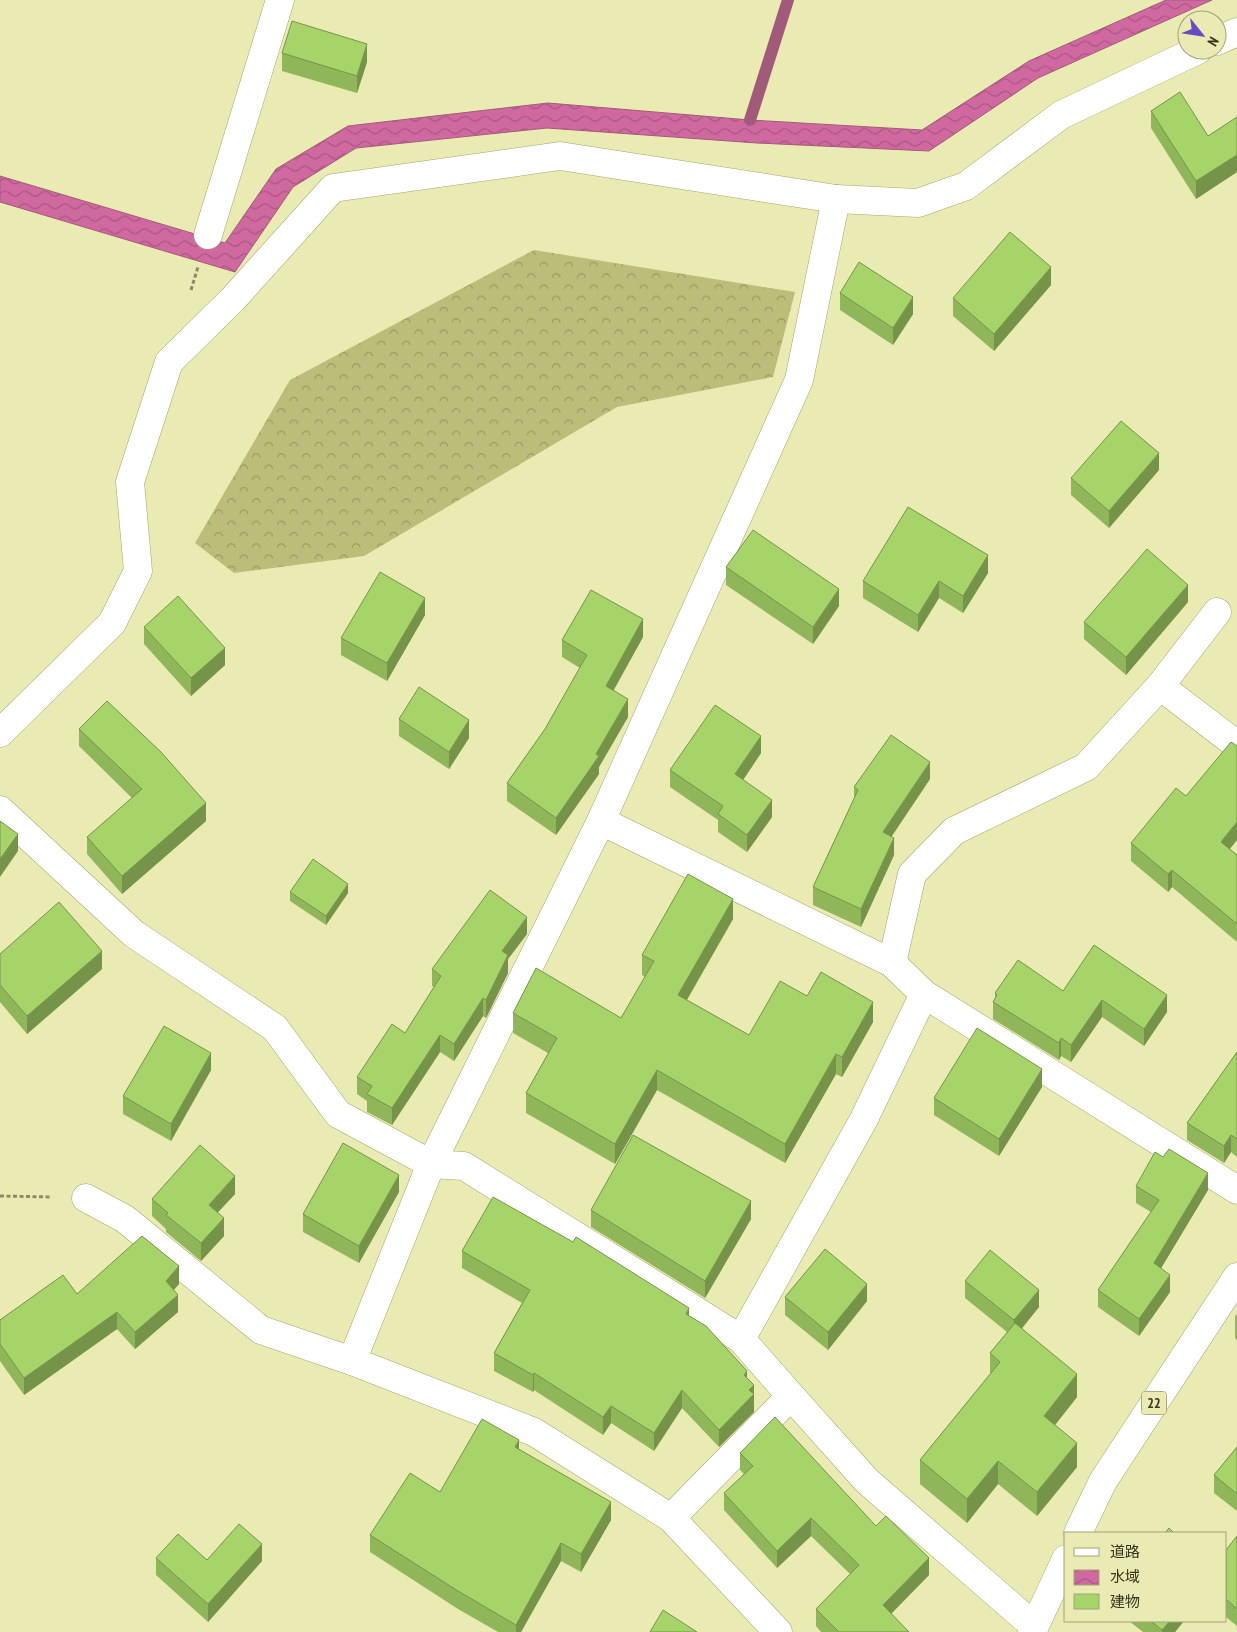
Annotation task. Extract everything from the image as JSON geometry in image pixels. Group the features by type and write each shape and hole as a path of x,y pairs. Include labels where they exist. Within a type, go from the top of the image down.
{"street":[{"path":"208,235 280,0"},
{"path":"0,732 112,623 138,571 130,482 169,362 234,300 333,188 560,156 836,199 918,203 966,186 1061,115 1177,60"},
{"path":"352,1360 431,1164 601,821 799,380 836,199"},
{"path":"892,963 912,874 954,831 1086,767 1160,686 1217,612"},
{"path":"1160,686 1237,745"},
{"path":"0,810 134,934 275,1028 338,1114 431,1164 464,1166 742,1339 868,1481 1033,1629 1064,1563"},
{"path":"601,821 892,963 924,994 1237,1190"},
{"path":"742,1339 864,1119 924,994"},
{"path":"86,1198 125,1219 261,1330 352,1360 534,1432 670,1518 778,1632"},
{"name":"22","path":"1078,1532 1103,1481 1237,1277"},
{"path":"670,1518 791,1396"}],"path":[{"path":"0,1196 86,1198"}],"green space":[{"path":"534,250 795,292 773,377 617,407 364,556 234,573 195,543 290,380"}],"water":[{"path":"1166,0 1212,0 1190,10 1177,10 1177,16 1038,78 929,151 757,143 547,128 356,148 293,187 235,272 0,202 0,176 225,243 276,169 348,126 548,103 750,120 922,130 1029,61"}],"building":[{"path":"292,21 367,44 357,76 282,53"},
{"path":"1180,92 1208,136 1237,117 1237,155 1196,181 1151,111"},
{"path":"1010,232 1051,267 994,334 953,298"},
{"path":"859,262 913,297 893,328 840,293"},
{"path":"1121,421 1159,453 1109,511 1071,478"},
{"path":"908,507 988,555 963,596 939,581 918,615 863,581"},
{"path":"753,530 839,589 813,627 726,567"},
{"path":"1147,549 1188,585 1126,657 1084,622"},
{"path":"380,572 425,598 387,663 341,638"},
{"path":"591,590 643,619 606,686 628,699 596,754 599,756 556,818 507,783 545,729 587,655 562,640"},
{"path":"178,596 225,648 191,678 144,627"},
{"path":"419,687 469,720 449,752 399,719"},
{"path":"107,701 161,752 206,803 122,876 87,837 142,789 79,729"},
{"path":"715,705 761,736 735,774 772,800 747,835 718,814 723,806 670,770"},
{"path":"891,735 930,762 883,832 894,838 861,909 813,887 858,790 854,787"},
{"path":"1231,742 1237,746 1237,822 1221,842 1237,855 1237,924 1172,870 1168,874 1131,843 1176,788 1186,796"},
{"path":"0,821 18,834 0,859"},
{"path":"313,859 348,884 326,916 290,892"},
{"path":"688,874 733,899 678,995 749,1035 780,981 807,996 821,972 873,1002 842,1057 836,1054 785,1144 657,1070 615,1144 526,1093 557,1038 513,1013 536,968 621,1018 654,961 642,955"},
{"path":"490,890 527,917 502,951 508,955 486,1000 483,998 454,1044 440,1035 392,1108 367,1094 372,1086 357,1077 392,1024 405,1033 441,976 432,969"},
{"path":"59,902 102,951 27,1016 0,985 0,954"},
{"path":"1094,945 1167,995 1144,1029 1102,1000 1071,1045 1061,1038 1059,1043 993,1002 997,995 995,993 1018,960 1063,991"},
{"path":"164,1026 211,1053 171,1124 123,1096"},
{"path":"977,1028 1042,1069 999,1139 934,1098"},
{"path":"1237,1052 1237,1139 1231,1135 1224,1146 1187,1123"},
{"path":"633,1135 751,1201 705,1281 591,1210"},
{"path":"343,1143 399,1175 359,1246 303,1214"},
{"path":"200,1145 235,1176 209,1205 224,1218 201,1243 166,1215 168,1213 152,1199"},
{"path":"1169,1149 1208,1173 1154,1263 1170,1275 1139,1319 1098,1290 1159,1200 1136,1186 1155,1152 1163,1157"},
{"path":"493,1197 573,1242 576,1237 689,1308 686,1314 706,1326 747,1371 744,1375 754,1385 749,1390 754,1394 719,1430 682,1390 654,1433 611,1406 603,1417 534,1373 533,1375 494,1353 530,1290 462,1251"},
{"path":"142,1236 179,1266 166,1281 178,1295 135,1332 117,1312 24,1378 0,1344 0,1320 63,1275 77,1294"},
{"path":"825,1249 867,1284 828,1332 785,1297"},
{"path":"990,1250 1039,1290 1014,1320 965,1281"},
{"path":"1015,1323 1077,1374 1044,1416 1077,1443 1037,1492 998,1461 967,1499 920,1460 1000,1362 990,1353"},
{"path":"775,1417 876,1526 886,1516 929,1558 883,1605 909,1632 839,1632 816,1609 859,1565 811,1518 777,1551 724,1493 753,1466 740,1453"},
{"path":"482,1419 519,1440 515,1447 611,1502 581,1554 561,1543 516,1625 370,1535 410,1473 440,1492"},
{"path":"1237,1447 1237,1494 1214,1475"},
{"path":"239,1524 262,1544 208,1604 156,1558 178,1534 207,1560"},
{"path":"1237,1536 1237,1609 1227,1600 1227,1549"},
{"path":"663,1610 697,1632 650,1632"},
{"path":"1152,1622 1169,1622 1162,1630"}],"waterway":[{"path":"750,120 788,0"}]}
